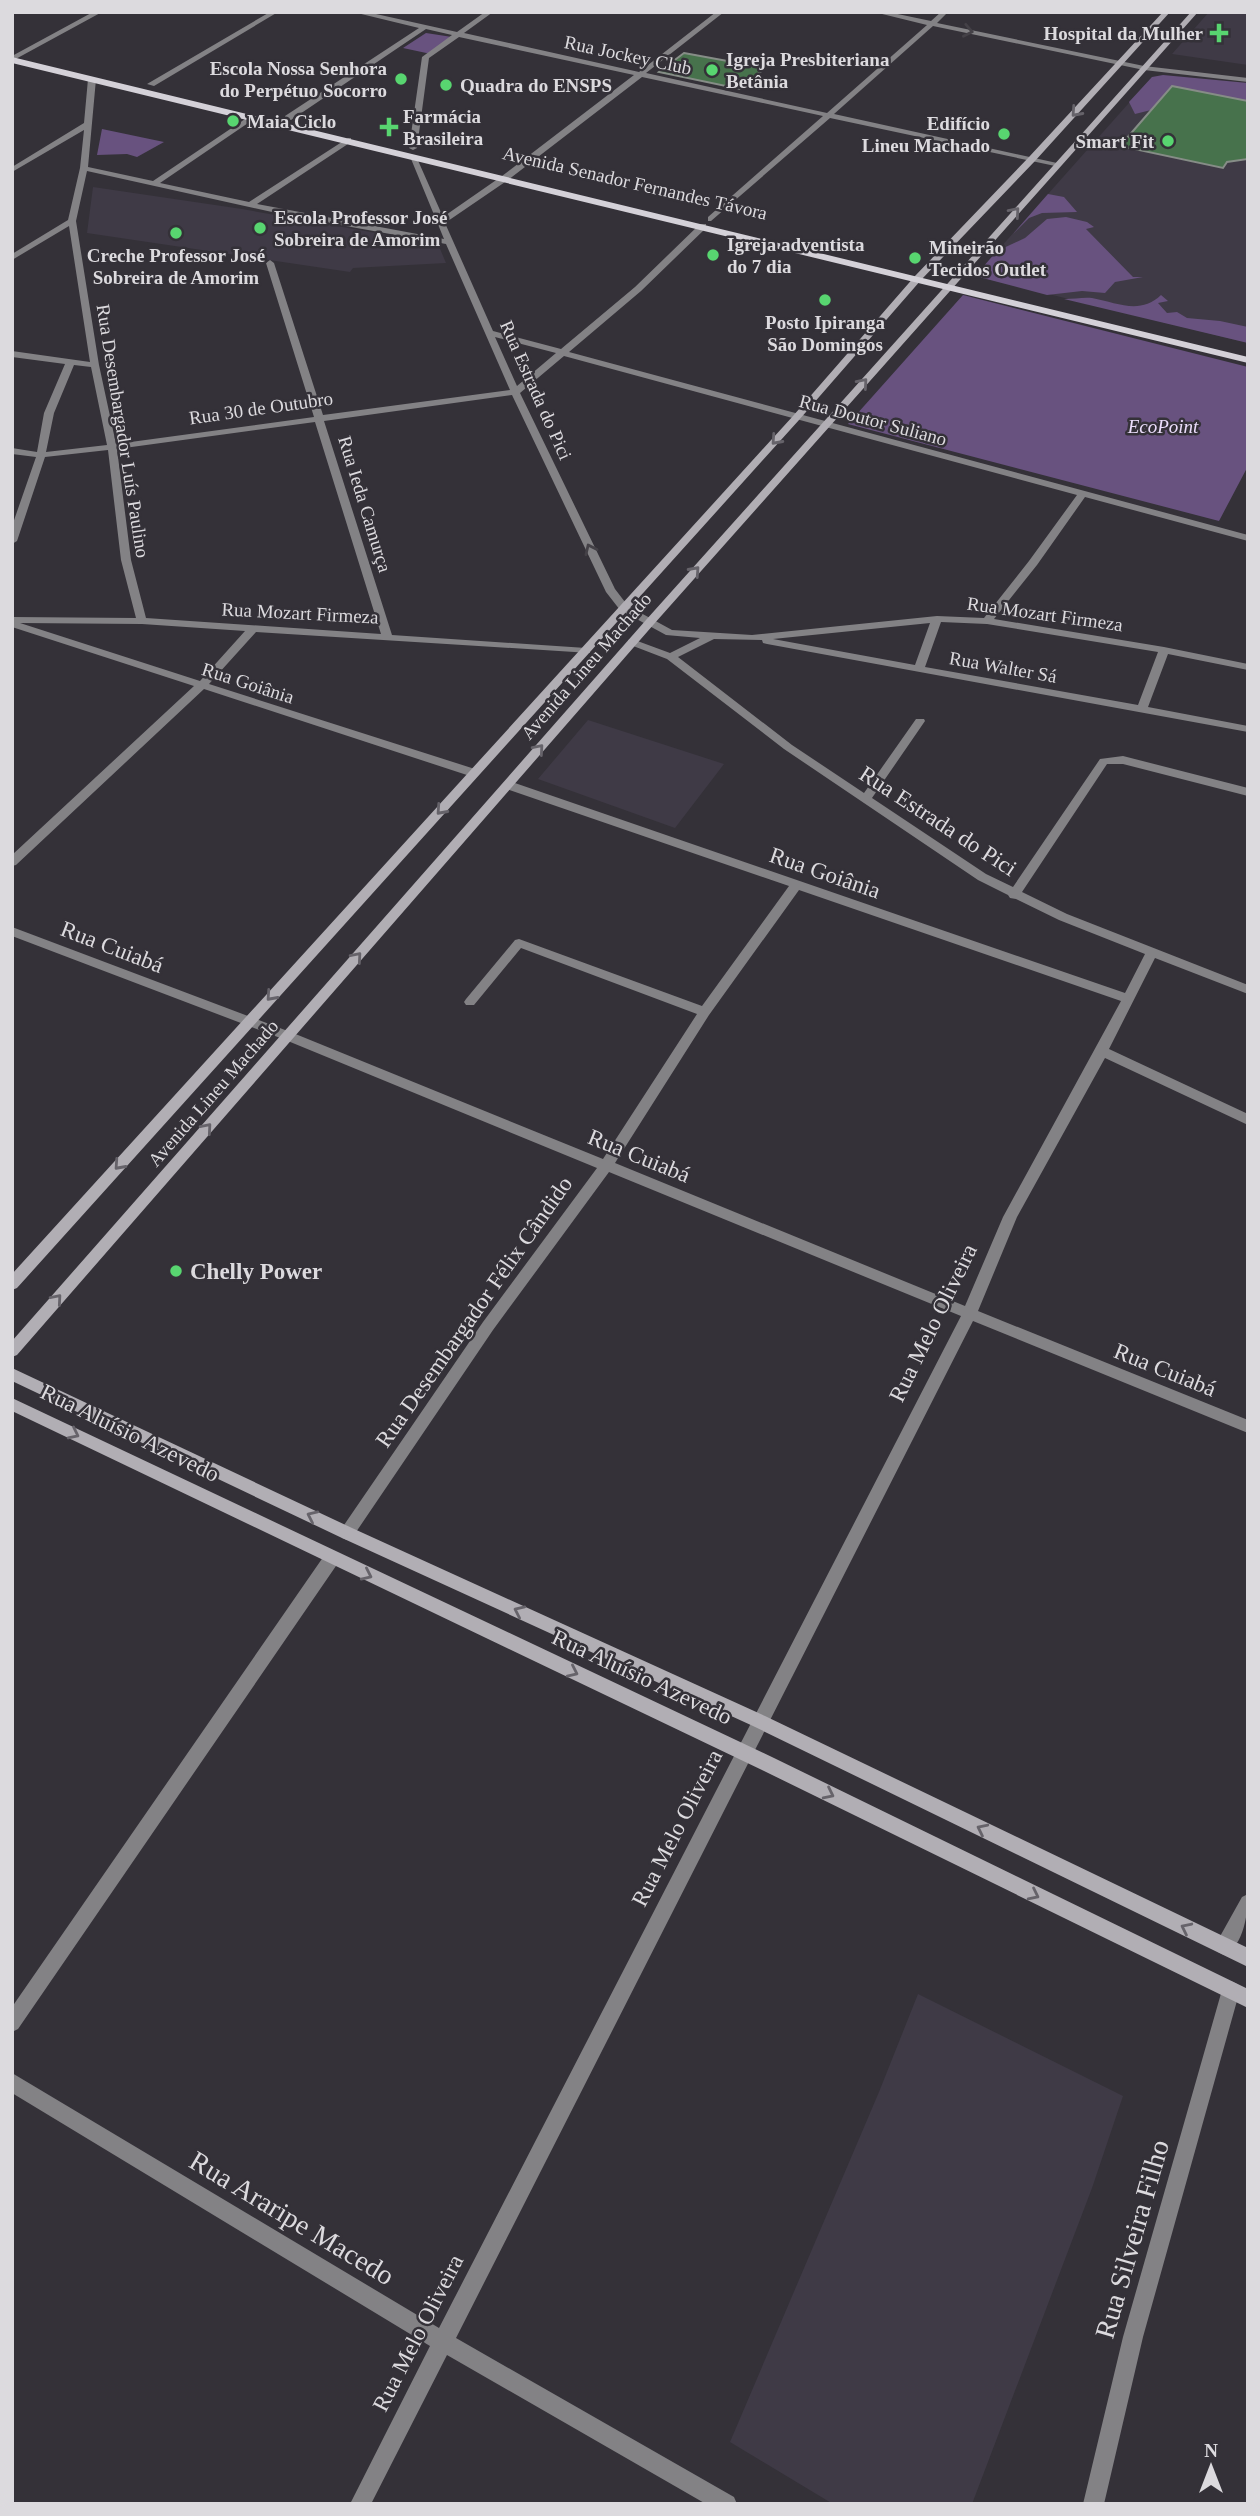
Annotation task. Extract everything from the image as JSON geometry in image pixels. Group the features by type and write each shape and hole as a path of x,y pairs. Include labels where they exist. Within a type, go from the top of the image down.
{"main road":[{"name":"Avenida Senador Fernandes Távora","path":"14,56 92,79 348,140 413,152"},
{"name":"Avenida Senador Fernandes Távora","path":"14,56 151,85 413,152 922,274 949,284 1248,360"},
{"name":"Avenida Senador Fernandes Távora","path":"949,284 1248,351"}],"street":[{"path":"14,56 99,12"},
{"path":"151,85 275,12"},
{"name":"Rua Jockey Club","path":"356,12 1057,164"},
{"path":"288,118 422,26 422,12"},
{"path":"413,152 426,57 490,12"},
{"path":"441,222 720,12"},
{"path":"877,12 1144,68 1248,80"},
{"path":"516,391 638,289 707,222 946,12"},
{"name":"Avenida Lineu Machado","path":"12,1284 796,418 922,274 1167,12"},
{"name":"Avenida Lineu Machado","path":"12,1351 632,642 949,284 1195,12"},
{"path":"1122,62 1152,60 1248,71"},
{"name":"Rua Desembargador Luís Paulino","path":"92,79 84,168 72,221 95,365 112,447 126,561 142,621"},
{"path":"156,182 251,117"},
{"path":"12,170 87,125"},
{"path":"250,205 348,140"},
{"name":"Rua Estrada do Pici","path":"413,152 449,242 516,391 610,590 624,608 650,622"},
{"path":"84,168 250,205 449,242"},
{"path":"12,258 72,221"},
{"name":"Rua Ieda Camurça","path":"270,263 387,635"},
{"name":"Rua Doutor Suliano","path":"490,333 796,418 1248,538"},
{"path":"12,354 95,365"},
{"path":"12,541 41,454 49,413 70,363"},
{"name":"Rua 30 de Outubro","path":"12,451 41,454 112,447 516,391"},
{"path":"987,621 1034,563 1082,494"},
{"path":"919,669 937,619"},
{"name":"Rua Mozart Firmeza","path":"650,622 670,633 752,638 937,619 987,621 1164,650 1248,667"},
{"name":"Rua Mozart Firmeza","path":"12,622 142,621 586,650"},
{"name":"Rua Goiânia","path":"12,622 201,686 474,773"},
{"path":"12,862 201,686 254,628"},
{"name":"Rua Mozart Firmeza","path":"671,657 710,637"},
{"name":"Rua Walter Sá","path":"752,638 1248,729"},
{"name":"Rua Estrada do Pici","path":"632,642 671,657 788,747 982,877 1063,917 1248,990"},
{"path":"1142,709 1164,650"},
{"path":"865,800 920,722"},
{"path":"1014,895 1098,768 1109,759 1123,760 1248,792"},
{"name":"Rua Goiânia","path":"508,785 1129,999"},
{"name":"Rua Desembargador Félix Cândido","path":"347,1533 488,1326 606,1166 705,1012 796,885"},
{"name":"Rua Cuiabá","path":"12,931 288,1036 1248,1427"},
{"path":"470,1002 519,943 705,1012"},
{"name":"Rua Melo Oliveira","path":"360,2504 441,2341 970,1312 1010,1217 1102,1051 1153,951"},
{"path":"1102,1051 1248,1120"},
{"name":"Rua Aluísio Azevedo","path":"12,1374 347,1533 759,1721 1248,1958"},
{"name":"Rua Aluísio Azevedo","path":"12,1404 743,1752 1239,1995"},
{"path":"12,2023 332,1558"},
{"path":"1224,1947 1248,1903"},
{"name":"Rua Silveira Filho","path":"1093,2504 1133,2337 1239,1995"},
{"name":"Rua Araripe Macedo","path":"12,2082 441,2341 727,2504"}],"shaded area":[{"name":"Hospital da Mulher","path":"1209,12 1248,12 1248,65 1172,54"},
{"path":"1152,77 1248,85 1248,343 975,276"},
{"path":"93,187 242,209 438,244 446,263 353,268 350,272 87,233"},
{"path":"588,720 724,764 675,828 538,779"},
{"path":"918,1994 1123,2096 1092,2188 972,2504 833,2504 730,2442"}],"green space":[{"path":"426,33 452,37 431,54 403,48"},
{"path":"1163,75 1248,83 1248,102 1173,86 1151,110 1135,114 1129,102 1152,77"},
{"path":"102,129 164,142 137,157 127,154 97,155"},
{"path":"1048,194 1064,197 1077,212 1042,213 1029,218 1013,234"},
{"path":"1066,217 1087,222 1094,227 1086,229 1133,277 1143,277 1115,282 1105,293 1082,291 1047,295 975,276 997,251 1025,238 1047,219"},
{"name":"EcoPoint","path":"963,295 1248,367 1248,466 1219,521 848,424"},
{"path":"1161,295 1168,301 1158,303 1167,313 1177,312 1187,318 1248,327 1248,343 1064,299 1092,298 1137,306 1145,305"}],"building":[{"name":"Igreja Presbiteriana Betânia","path":"684,53 765,68 740,89 659,72"},
{"path":"1172,86 1248,101 1248,159 1227,162 1223,168 1120,146"}],"place":[{"name":"Hospital da Mulher","path":"1219,33"},
{"name":"Igreja Presbiteriana Betânia","path":"712,70"},
{"name":"Escola Nossa Senhora do Perpétuo Socorro","path":"401,79"},
{"name":"Quadra do ENSPS","path":"446,85"},
{"name":"Maia Ciclo","path":"233,121"},
{"name":"Farmácia Brasileira","path":"389,127"},
{"name":"Edifício Lineu Machado","path":"1004,134"},
{"name":"Smart Fit","path":"1168,141"},
{"name":"Escola Professor José Sobreira de Amorim","path":"260,228"},
{"name":"Creche Professor José Sobreira de Amorim","path":"176,233"},
{"name":"Igreja adventista do 7 dia","path":"713,255"},
{"name":"Mineirão Tecidos Outlet","path":"915,258"},
{"name":"Posto Ipiranga São Domingos","path":"825,300"},
{"name":"Chelly Power","path":"176,1271"}]}
